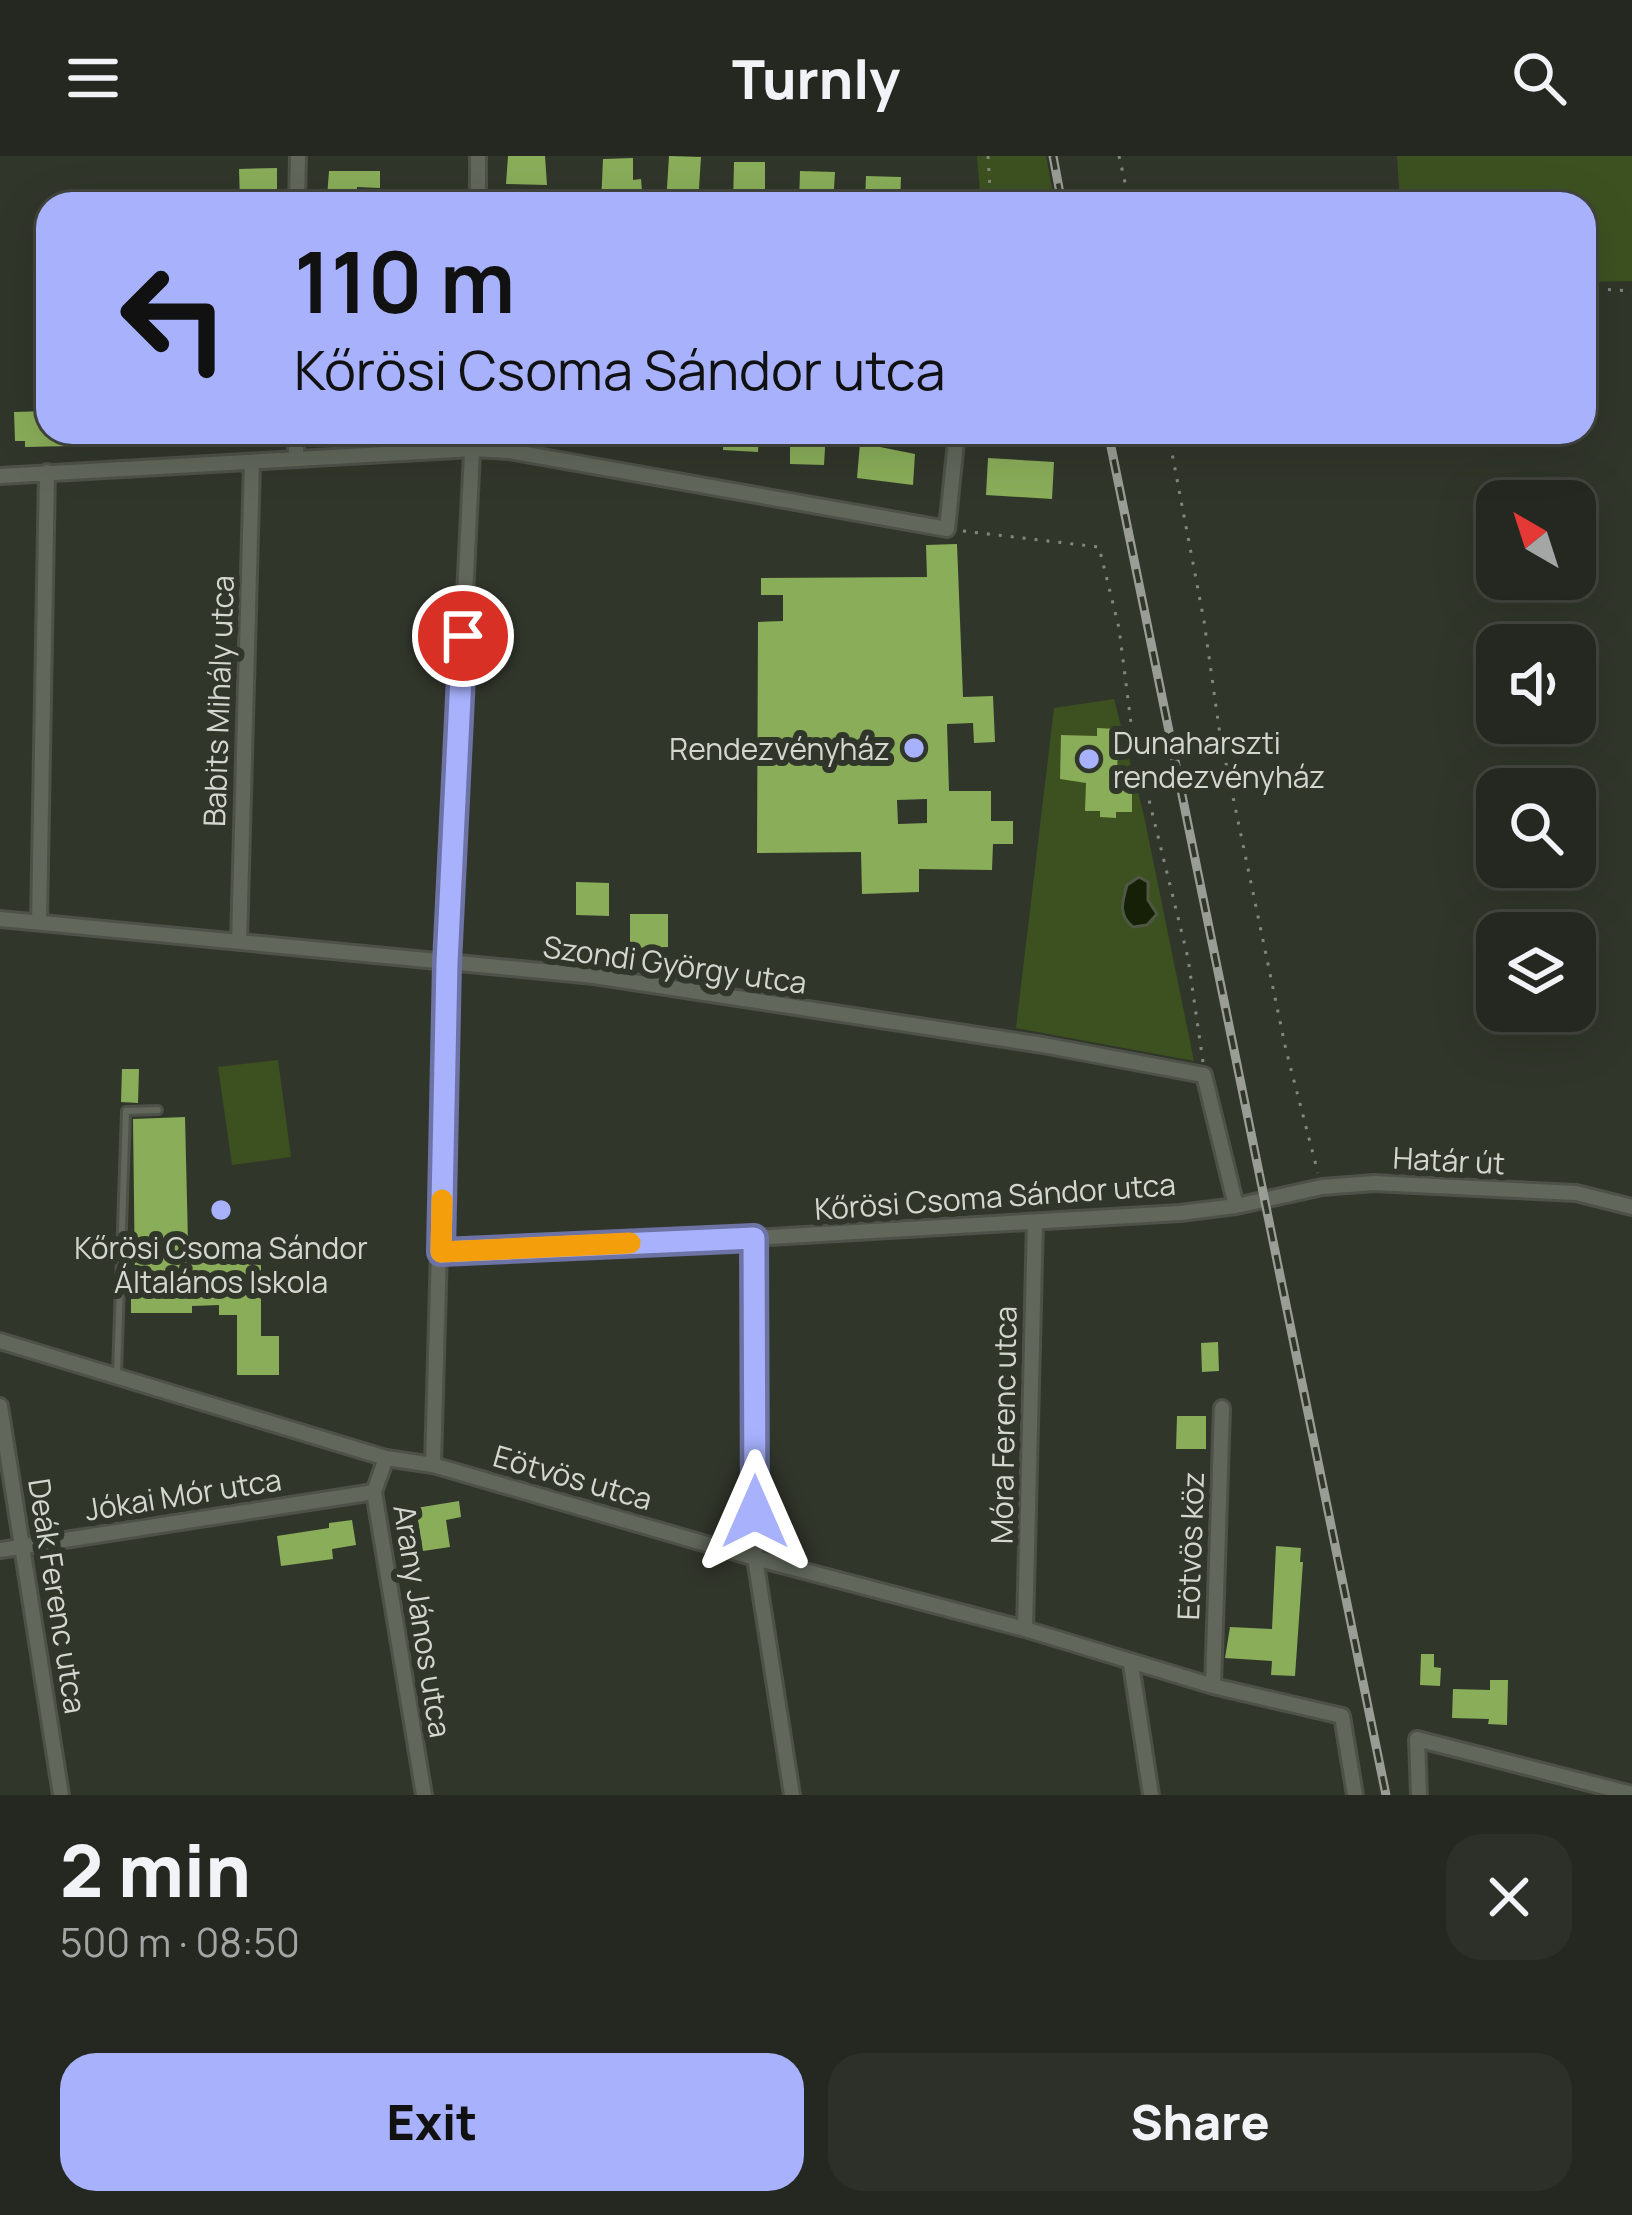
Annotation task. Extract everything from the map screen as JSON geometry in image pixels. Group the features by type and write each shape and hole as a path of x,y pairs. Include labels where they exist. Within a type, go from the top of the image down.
{"street":[{"path":"297,192 298,156"},
{"path":"478,156 478,192"},
{"path":"296,444 296,459"},
{"path":"433,1465 447,963 473,444"},
{"path":"0,476 473,449 544,455 947,529 956,444"},
{"name":"Babits Mihály utca","path":"239,942 252,462"},
{"path":"39,922 47,472"},
{"name":"Szondi György utca","path":"0,919 638,982 1043,1045 1204,1076"},
{"path":"1204,1076 1236,1206"},
{"name":"Határ út","path":"1263,1201 1322,1186 1374,1183 1576,1193 1632,1207"},
{"name":"Kőrösi Csoma Sándor utca","path":"441,1252 1035,1222 1263,1201"},
{"name":"Móra Ferenc utca","path":"1025,1630 1035,1222"},
{"path":"754,1238 755,1558 792,1795"},
{"name":"Eötvös utca","path":"0,1341 386,1458 433,1465 1025,1630 1131,1664 1342,1716 1355,1795"},
{"name":"Deák Ferenc utca","path":"0,1406 61,1795"},
{"name":"Eötvös köz","path":"1213,1686 1222,1408"},
{"name":"Arany János utca","path":"386,1458 374,1492 424,1795"},
{"name":"Jókai Mór utca","path":"0,1550 374,1492"},
{"path":"1131,1664 1151,1795"},
{"path":"1419,1795 1417,1739 1632,1794"}],"lane":[{"path":"116,1377 127,1111 158,1110"}],"path":[{"path":"988,156 990,192"},
{"path":"1119,156 1127,192"},
{"path":"1596,289 1632,291"},
{"path":"1170,444 1220,735 1286,1050 1322,1186"},
{"path":"947,529 1099,548 1119,628 1132,731 1188,958 1204,1076"}],"green space":[{"path":"977,156 1046,156 1053,192 980,192"},
{"path":"1397,156 1632,156 1632,281 1596,282 1596,192 1399,192"},
{"path":"1114,699 1144,816 1194,1061 1016,1028 1054,708"},
{"path":"278,1060 291,1157 232,1165 218,1067"}],"shaded area":[{"path":"1139,877 1148,882 1148,900 1157,914 1147,925 1133,927 1125,918 1123,903 1127,885"}],"building":[{"path":"508,156 545,156 547,185 506,184"},
{"path":"669,156 701,157 699,192 667,192"},
{"path":"633,158 633,180 641,179 642,192 602,192 603,159"},
{"path":"734,162 765,162 765,192 733,192"},
{"path":"277,168 277,190 240,192 239,169"},
{"path":"329,171 380,171 380,188 327,192"},
{"path":"800,171 835,172 834,192 799,192"},
{"path":"866,176 901,177 900,192 865,192"},
{"path":"36,411 36,444 73,446 25,447 25,441 15,441 14,412"},
{"path":"723,444 758,444 758,452 723,450"},
{"path":"790,444 825,444 824,465 790,464"},
{"path":"860,444 915,454 913,485 857,478"},
{"path":"988,458 1054,462 1052,499 986,495"},
{"path":"957,544 963,697 993,696 995,742 974,743 973,723 947,724 949,791 991,791 991,821 1013,821 1013,844 993,844 992,870 919,869 919,892 862,894 861,852 757,853 758,622 783,621 783,595 761,595 761,578 927,577 926,545","holes":["927,799 927,823 898,824 897,800"]},
{"name":"Dunaharszti rendezvényház","path":"1097,728 1118,729 1117,783 1132,784 1132,812 1116,812 1116,818 1085,811 1086,783 1060,779 1061,735 1097,736"},
{"path":"576,882 609,883 609,916 576,915"},
{"path":"630,914 668,914 668,947 630,948"},
{"path":"122,1069 139,1069 138,1103 121,1102"},
{"path":"185,1117 188,1242 261,1242 261,1336 279,1336 279,1375 237,1375 237,1315 219,1315 219,1305 192,1306 192,1313 131,1313 131,1281 135,1281 133,1119"},
{"path":"1218,1342 1219,1371 1202,1372 1201,1343"},
{"path":"1177,1416 1206,1416 1206,1449 1176,1449"},
{"path":"459,1501 461,1517 446,1520 450,1547 423,1551 416,1508"},
{"path":"352,1520 356,1545 332,1549 333,1559 281,1566 277,1536"},
{"path":"1276,1546 1301,1548 1295,1676 1271,1675 1272,1661 1225,1658 1230,1627 1272,1629"},
{"path":"1421,1654 1434,1654 1434,1667 1441,1668 1440,1686 1420,1685"},
{"path":"1490,1680 1508,1680 1507,1725 1488,1724 1489,1719 1452,1718 1453,1689 1490,1690"}],"railway":[{"path":"1053,156 1060,192"},
{"path":"1110,444 1386,1795"}],"slow traffic":[{"path":"442,1200 441,1252 630,1243"}],"place":[{"name":"Rendezvényház","path":"914,748"},
{"name":"Dunaharszti rendezvényház","path":"1089,759"},
{"name":"Kőrösi Csoma Sándor Általános Iskola","path":"221,1210"}],"route":[{"path":"463,636 447,963 441,1252 754,1238 755,1512"}]}
